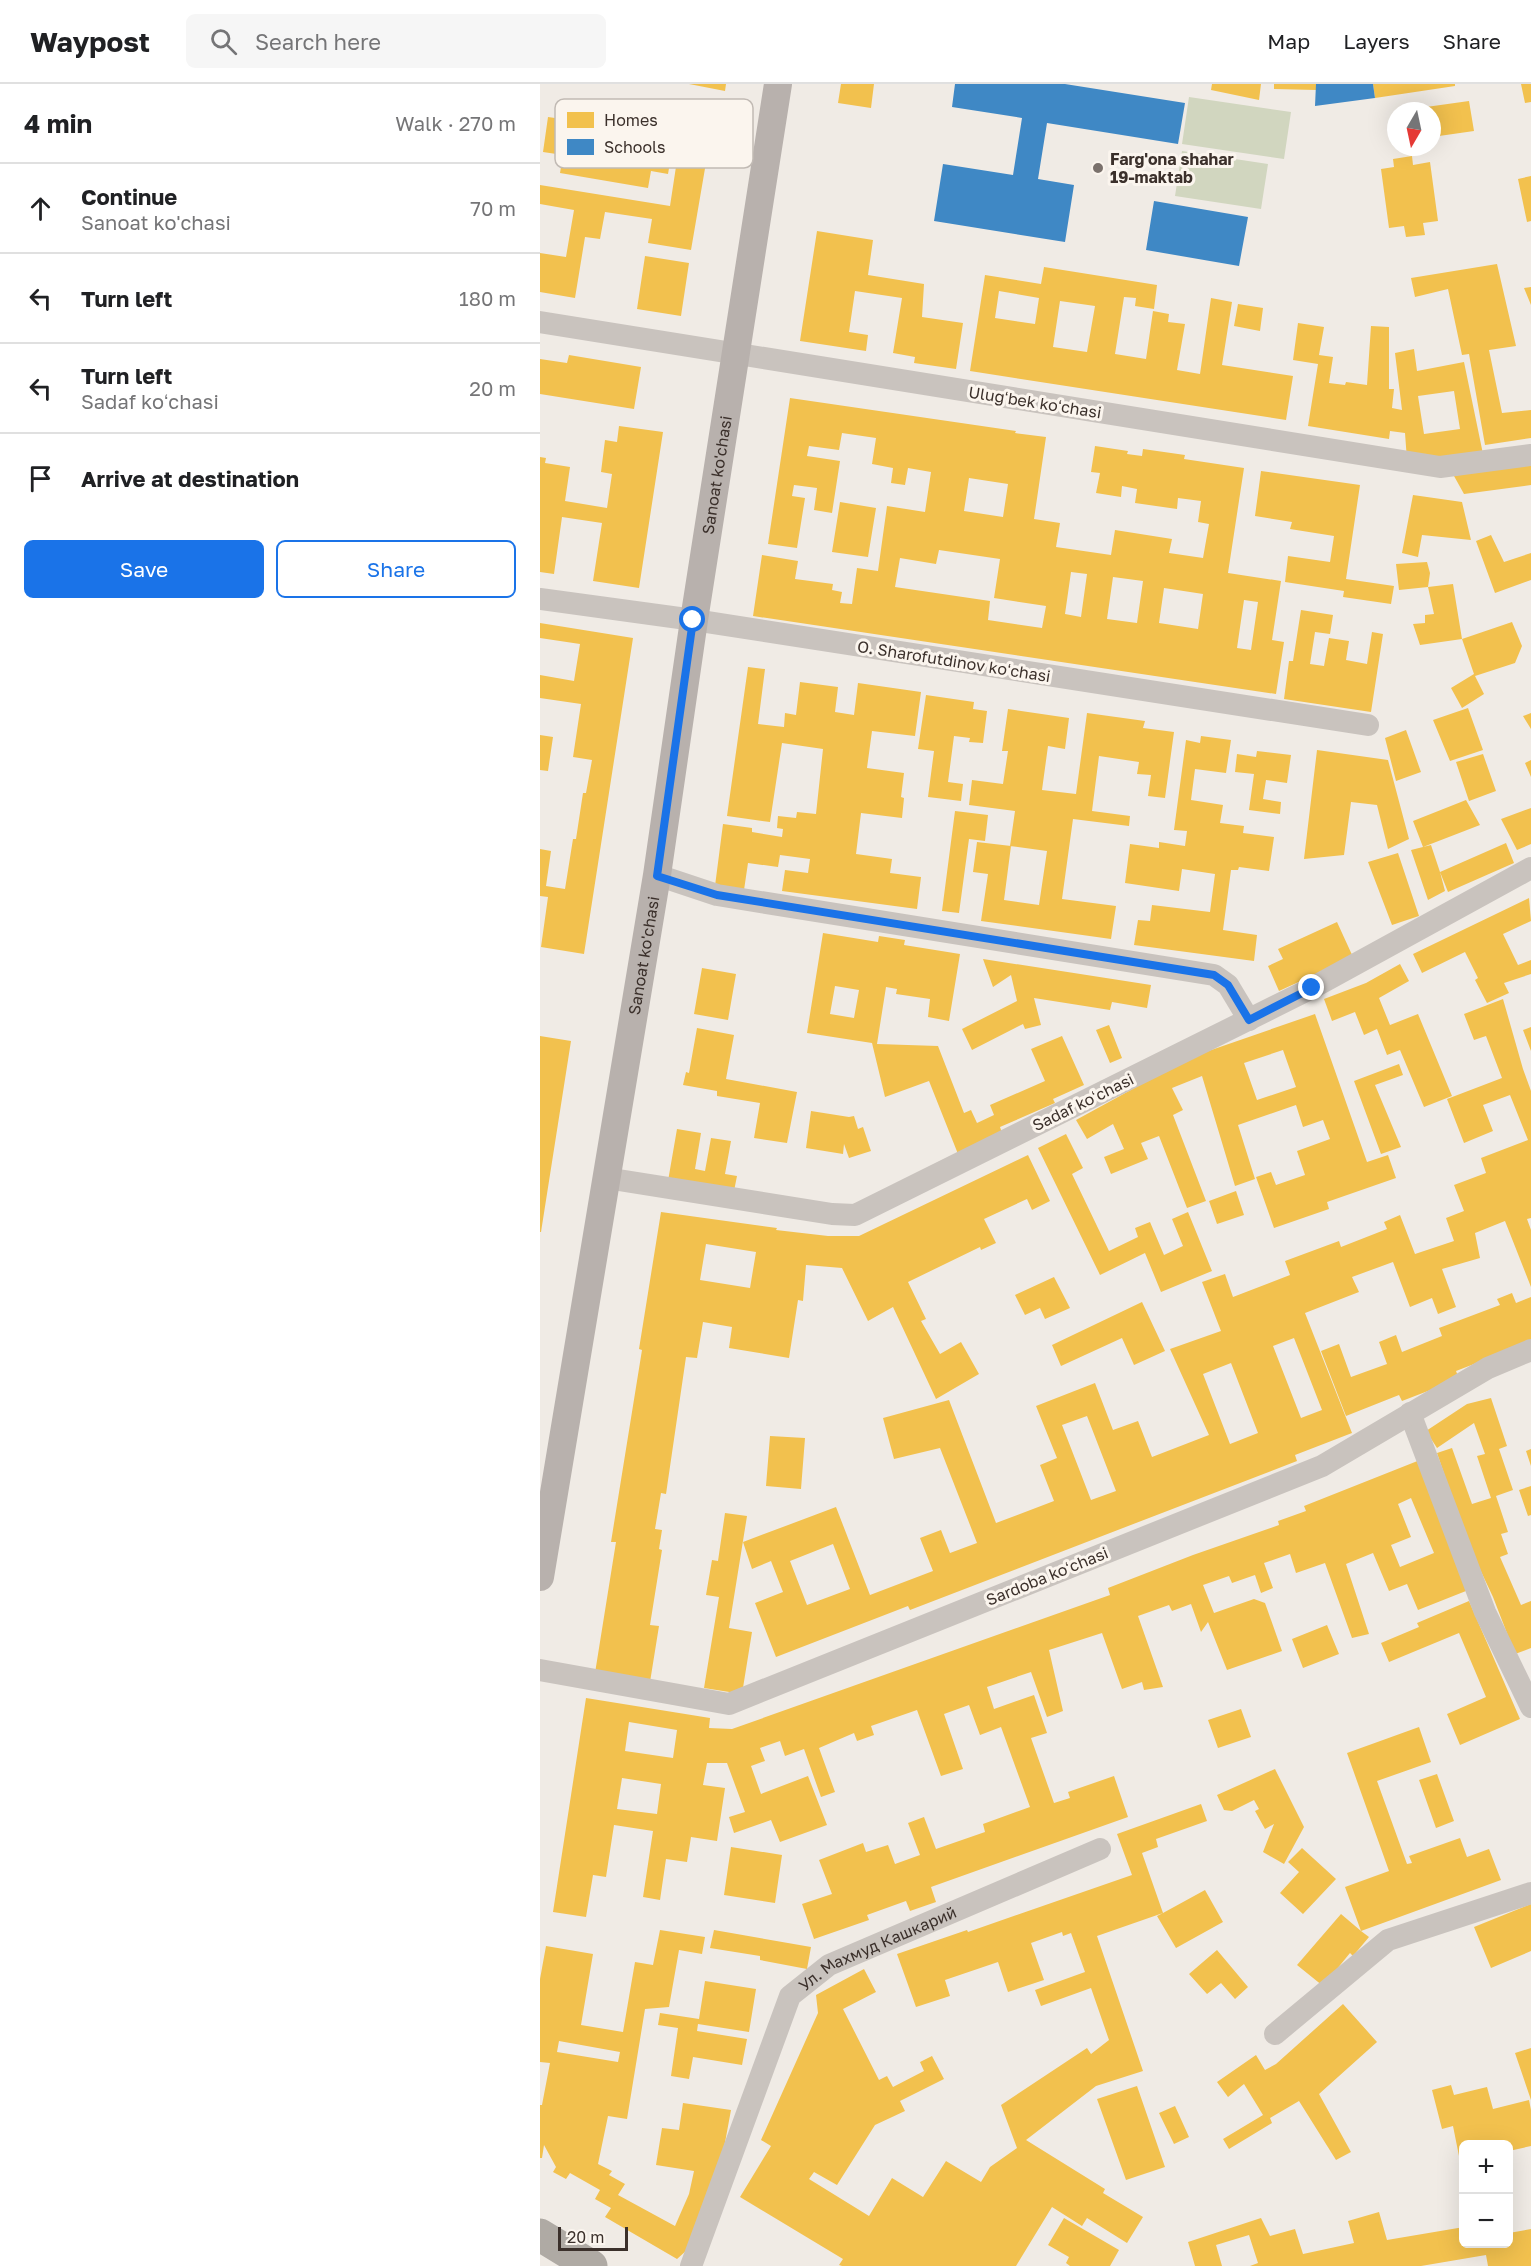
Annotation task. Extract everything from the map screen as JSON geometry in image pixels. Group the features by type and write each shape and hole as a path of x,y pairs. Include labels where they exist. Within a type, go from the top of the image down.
{"highway":[{"path":"540,2235 591,2266"}],"main road":[{"name":"Sanoat ko'chasi","path":"540,1576 657,876 693,620 778,84"}],"street":[{"name":"Ulugʻbek koʻchasi","path":"540,322 1440,467 1531,455"},
{"name":"O. Sharofutdinov koʻchasi","path":"540,599 693,620 1368,725"},
{"name":"Sadaf koʻchasi","path":"606,1178 832,1214 855,1215 1312,988 1531,868"},
{"path":"657,876 717,895 1214,975 1228,985 1249,1020"},
{"name":"Sardoba koʻchasi","path":"540,1670 729,1704 1322,1466 1488,1368 1531,1350"},
{"path":"1410,1413 1485,1612 1531,1707"},
{"name":"Ул. Махмуд Кашкарий","path":"692,2266 790,1996 829,1965 1100,1849"},
{"path":"1275,2034 1388,1940 1531,1893"}],"green space":[{"path":"1189,97 1291,112 1284,159 1182,144"},
{"path":"1182,151 1268,164 1261,209 1175,196"}],"building: Homes":[{"path":"689,84 726,84 725,91"},
{"path":"841,84 874,84 871,108 838,103"},
{"path":"1212,84 1261,84 1259,100 1211,90"},
{"path":"1274,84 1316,84 1316,90 1274,89"},
{"path":"1373,84 1455,84 1455,86 1375,98"},
{"path":"1521,84 1531,84 1531,102 1525,103"},
{"path":"1469,101 1474,131 1441,136 1441,105"},
{"path":"548,117 555,118 555,154 543,152"},
{"path":"1412,156 1413,165 1430,162 1438,221 1423,223 1425,235 1406,237 1404,226 1389,228 1381,169 1394,167 1393,159"},
{"path":"561,168 669,168 668,174 651,171 648,188 560,173"},
{"path":"676,168 705,168 691,250 648,243 652,219 605,212 600,239 585,237 575,298 540,292 540,253 566,257 574,210 540,204 540,185 670,206"},
{"path":"1531,176 1531,221 1527,222 1518,179"},
{"path":"817,231 873,240 868,275 924,284 922,317 963,323 956,369 914,363 915,357 893,353 902,298 855,291 849,332 868,335 866,351 800,341"},
{"path":"645,256 689,263 681,316 637,309"},
{"path":"1497,264 1516,346 1489,350 1502,413 1531,410 1531,438 1485,445 1469,354 1462,355 1448,289 1415,297 1411,278"},
{"path":"1044,267 1157,285 1154,309 1135,306 1136,298 1124,297 1115,354 1146,359 1153,311 1169,314 1168,322 1185,324 1177,370 1200,374 1211,298 1232,302 1222,365 1293,376 1286,420 970,371 985,275 1041,284","holes":["999,291 1039,298 1035,324 995,318","1060,301 1095,306 1087,352 1053,347"]},
{"path":"1531,287 1531,305 1524,288"},
{"path":"1238,304 1263,308 1260,331 1234,326"},
{"path":"1298,323 1324,327 1319,355 1333,357 1329,383 1345,385 1346,382 1367,385 1371,326 1389,327 1389,389 1394,389 1392,408 1402,410 1395,353 1414,349 1417,371 1464,362 1483,454 1407,460 1405,433 1390,431 1389,439 1308,426 1318,364 1293,360","holes":["1454,391 1460,429 1424,434 1418,396"]},
{"path":"569,355 641,367 634,409 540,394 540,359 567,363"},
{"path":"790,398 1046,437 1034,519 1060,523 1056,547 1111,555 1115,530 1172,539 1169,553 1203,558 1209,524 1198,522 1201,501 1178,498 1177,509 1135,503 1137,489 1122,486 1121,497 1096,493 1100,473 1091,472 1095,446 1128,451 1127,454 1142,456 1143,449 1185,455 1184,459 1244,468 1228,573 1281,581 1272,640 1284,642 1276,694 753,616 762,555 798,561 795,579 833,584 832,590 842,592 840,603 852,604 857,568 878,571 887,506 925,512 931,472 908,468 905,485 891,483 893,468 872,464 876,438 842,433 839,450 809,446 807,456 840,461 832,513 814,510 817,488 794,485 792,496 805,498 797,548 768,544","holes":["969,478 1008,484 1003,517 964,511","939,550 1000,559 994,598 1046,606 1042,628 988,620 990,601 895,587 900,558 936,564","1071,572 1087,574 1081,617 1065,614","1113,577 1143,581 1137,623 1107,619","1164,588 1203,594 1198,629 1159,623","1244,600 1258,602 1251,650 1237,648"]},
{"path":"619,426 663,432 639,588 593,581 602,523 562,517 554,574 540,572 540,457 546,458 545,463 570,467 565,501 607,508 612,474 601,472 605,440 617,442"},
{"path":"1531,460 1531,485 1464,494 1454,476"},
{"path":"1261,471 1360,485 1346,579 1394,586 1391,604 1343,597 1344,591 1285,582 1288,556 1330,562 1334,536 1290,529 1292,522 1255,516"},
{"path":"1413,495 1462,502 1471,540 1422,535 1418,557 1402,553"},
{"path":"840,502 876,508 868,557 832,552"},
{"path":"1491,535 1504,562 1531,553 1531,580 1495,593 1476,541"},
{"path":"1427,562 1430,573 1428,587 1399,590 1396,564"},
{"path":"1453,584 1462,639 1420,645 1413,624 1425,623 1425,615 1434,614 1428,587"},
{"path":"1301,610 1333,615 1330,634 1315,632 1310,664 1324,666 1329,638 1349,641 1346,660 1367,664 1372,632 1383,634 1371,712 1284,699 1289,661 1293,661"},
{"path":"1512,622 1522,646 1515,663 1475,676 1484,694 1462,708 1451,688 1474,674 1462,639"},
{"path":"540,623 633,638 584,954 541,947 548,897 540,896 540,849 551,851 546,886 565,889 573,839 576,839 583,793 586,793 592,760 573,757 581,704 540,698 540,675 574,681 580,644 540,638"},
{"path":"748,667 765,669 758,724 784,727 785,713 796,715 800,682 838,687 835,712 854,715 858,683 921,692 915,736 872,731 867,768 904,773 901,797 904,798 902,818 861,813 856,854 892,859 890,873 921,877 917,909 782,891 785,870 808,873 810,859 780,855 778,867 748,863 744,890 715,886 723,824 752,828 752,832 782,837 783,829 777,828 778,816 796,818 797,812 816,814 823,749 782,743 770,822 727,816"},
{"path":"926,695 974,702 973,709 987,711 983,743 969,742 970,738 954,736 948,782 963,784 961,801 928,797 934,751 918,749"},
{"path":"1468,708 1483,750 1450,761 1433,720"},
{"path":"1008,709 1069,718 1065,749 1048,746 1042,790 1076,794 1087,713 1145,721 1143,728 1174,732 1165,798 1148,796 1151,775 1137,774 1139,762 1099,756 1092,811 1130,816 1129,826 1073,819 1062,899 1116,906 1111,939 981,921 988,874 973,872 977,842 1010,846 1015,811 969,805 972,780 1003,784 1008,751 1002,751","holes":["1011,846 1047,851 1039,905 1004,900"]},
{"path":"1531,713 1531,729 1523,716"},
{"path":"1406,730 1421,772 1396,781 1385,738"},
{"path":"540,735 553,737 548,771 540,770"},
{"path":"1201,736 1231,740 1226,773 1195,769 1191,800 1223,805 1220,823 1244,826 1243,833 1274,837 1269,871 1239,867 1238,870 1231,870 1223,930 1257,935 1254,961 1134,945 1138,920 1150,921 1152,905 1210,912 1215,874 1182,869 1179,891 1125,883 1130,844 1159,848 1159,842 1185,846 1187,831 1174,830 1186,740 1200,743"},
{"path":"1317,750 1388,760 1409,839 1388,849 1377,805 1351,802 1344,855 1304,859"},
{"path":"1257,751 1291,755 1287,783 1266,780 1263,799 1281,802 1280,814 1249,810 1254,774 1235,772 1237,754 1256,757"},
{"path":"1483,754 1496,791 1469,801 1456,762"},
{"path":"1531,760 1531,777 1525,763"},
{"path":"1466,800 1480,825 1423,847 1413,821"},
{"path":"1531,808 1531,844 1517,850 1501,819"},
{"path":"955,811 988,815 985,841 969,839 959,913 942,911"},
{"path":"1506,843 1514,863 1448,892 1440,872"},
{"path":"1431,845 1445,891 1428,900 1411,850"},
{"path":"1398,853 1419,916 1392,925 1368,862"},
{"path":"1529,898 1531,921 1503,934 1518,965 1531,960 1531,974 1504,983 1509,993 1487,1003 1475,980 1478,978 1465,952 1422,973 1413,954"},
{"path":"1337,922 1353,957 1279,991 1268,966 1283,959 1278,949"},
{"path":"823,933 878,942 879,936 905,940 904,945 960,954 949,1021 928,1017 930,999 896,994 897,989 886,987 877,1044 938,1046 964,1113 971,1110 977,1123 994,1115 990,1105 1045,1081 1031,1049 1062,1036 1084,1085 1053,1099 1055,1103 1000,1127 1003,1136 958,1154 929,1081 885,1097 872,1043 807,1033","holes":["835,986 859,990 854,1018 830,1014"]},
{"path":"983,959 1151,985 1147,1008 1112,1002 1110,1010 1034,998 1041,1025 1025,1029 1023,1024 972,1050 962,1029 1017,1001 1011,975 993,987"},
{"path":"1400,964 1409,981 1379,998 1390,1025 1418,1014 1452,1096 1424,1107 1400,1050 1387,1055 1377,1029 1364,1035 1355,1012 1332,1021 1324,999 1366,983"},
{"path":"702,968 736,974 728,1020 694,1014"},
{"path":"1503,999 1531,1091 1531,1218 1527,1219 1531,1230 1531,1287 1505,1221 1475,1233 1480,1258 1442,1269 1456,1307 1438,1314 1432,1298 1410,1307 1393,1262 1352,1277 1359,1292 1305,1313 1352,1433 1295,1455 1297,1461 910,1610 908,1606 776,1657 755,1603 783,1592 771,1561 752,1569 743,1542 836,1507 870,1595 933,1571 920,1538 941,1530 950,1553 977,1543 940,1448 894,1459 883,1418 949,1400 996,1523 1054,1501 1040,1465 1057,1458 1036,1406 1095,1383 1113,1430 1138,1421 1152,1457 1209,1435 1170,1349 1221,1331 1202,1282 1225,1274 1233,1297 1290,1275 1285,1261 1339,1241 1341,1247 1387,1229 1384,1222 1400,1215 1415,1254 1454,1241 1446,1218 1464,1211 1454,1185 1486,1173 1481,1158 1528,1140 1510,1095 1483,1105 1493,1131 1464,1143 1447,1099 1502,1078 1486,1036 1474,1040 1464,1014","holes":["1294,1338 1322,1410 1301,1418 1273,1346","1231,1363 1258,1433 1230,1444 1203,1374","1087,1416 1116,1491 1091,1500 1062,1425","833,1544 850,1589 807,1605 790,1561"]},
{"path":"1315,1014 1367,1162 1388,1155 1396,1178 1327,1202 1329,1209 1274,1228 1256,1177 1271,1172 1276,1185 1305,1175 1297,1151 1330,1139 1323,1120 1303,1127 1296,1105 1238,1125 1255,1179 1235,1186 1202,1076 1172,1088 1183,1110 1173,1115 1206,1201 1187,1208 1159,1136 1141,1143 1148,1159 1111,1174 1104,1157 1124,1149 1113,1124 1087,1139 1076,1120 1191,1057","holes":["1283,1050 1296,1087 1257,1100 1244,1063"]},
{"path":"1109,1025 1122,1058 1110,1063 1096,1030"},
{"path":"1531,1027 1531,1051 1523,1030"},
{"path":"697,1028 734,1035 726,1079 797,1092 787,1143 754,1138 760,1103 717,1096 717,1091 683,1085 686,1072 689,1073"},
{"path":"540,1036 571,1041 541,1232 540,1232"},
{"path":"1399,1064 1403,1075 1375,1085 1401,1147 1381,1154 1354,1081"},
{"path":"811,1111 854,1116 858,1129 863,1127 871,1151 849,1158 844,1144 843,1154 806,1148"},
{"path":"677,1129 701,1133 695,1169 705,1171 711,1138 731,1141 725,1174 737,1176 733,1196 668,1181"},
{"path":"1066,1134 1083,1168 1072,1174 1109,1251 1138,1237 1135,1228 1150,1222 1164,1255 1183,1246 1172,1219 1188,1212 1212,1271 1161,1292 1145,1253 1100,1275 1038,1148"},
{"path":"1028,1155 1050,1201 1032,1210 1027,1199 984,1219 996,1243 981,1250 980,1247 908,1282 926,1319 921,1321 940,1354 961,1342 979,1374 936,1399 893,1307 868,1321 842,1268 806,1265 803,1301 798,1300 789,1358 729,1348 732,1327 703,1322 697,1358 686,1357 666,1494 661,1493 655,1529 662,1530 659,1549 662,1550 650,1625 659,1626 650,1682 595,1673 616,1542 611,1542 642,1350 639,1349 661,1212 777,1228 776,1230 828,1236 859,1236","holes":["706,1244 756,1252 750,1288 700,1280"]},
{"path":"1236,1191 1244,1215 1217,1224 1209,1201"},
{"path":"1054,1277 1070,1308 1045,1319 1040,1308 1025,1315 1015,1295"},
{"path":"1512,1293 1516,1303 1531,1297 1531,1342 1456,1371 1459,1379 1402,1401 1399,1395 1346,1416 1321,1351 1339,1344 1351,1377 1387,1364 1379,1342 1396,1335 1402,1352 1442,1336 1439,1328 1500,1305 1497,1299"},
{"path":"1142,1302 1165,1351 1134,1365 1122,1338 1061,1366 1052,1345"},
{"path":"1491,1398 1507,1446 1499,1449 1513,1490 1496,1496 1508,1532 1501,1534 1508,1554 1500,1557 1521,1605 1531,1601 1531,1648 1515,1654 1493,1597 1468,1544 1437,1453 1452,1448 1472,1504 1491,1498 1477,1456 1485,1454 1474,1423 1437,1448 1426,1431 1467,1404"},
{"path":"770,1436 805,1438 801,1489 766,1486"},
{"path":"1531,1449 1531,1466 1526,1451"},
{"path":"1420,1460 1471,1589 1418,1610 1407,1584 1389,1591 1373,1553 1346,1564 1369,1634 1352,1638 1325,1563 1296,1573 1290,1554 1264,1563 1273,1588 1261,1593 1255,1575 1232,1583 1229,1576 1203,1585 1214,1613 1254,1599 1265,1603 1282,1651 1227,1670 1208,1622 1201,1632 1191,1604 1172,1611 1169,1605 1138,1616 1163,1687 1144,1690 1142,1682 1122,1689 1102,1633 1049,1650 1063,1711 1047,1717 1031,1672 987,1687 994,1709 1034,1695 1047,1733 1031,1738 1054,1803 1070,1798 1068,1792 1114,1776 1128,1817 931,1887 936,1902 910,1911 906,1901 867,1915 869,1920 814,1939 802,1904 832,1894 819,1860 863,1843 866,1852 888,1845 895,1864 920,1855 908,1823 924,1817 936,1849 985,1832 983,1824 1030,1807 1001,1727 980,1735 969,1705 944,1714 963,1769 941,1776 917,1710 871,1726 874,1735 857,1741 854,1733 819,1748 835,1792 821,1797 804,1749 785,1756 780,1741 760,1748 765,1761 751,1766 761,1794 808,1776 827,1825 780,1842 771,1820 734,1833 729,1817 745,1812 727,1763 707,1763 703,1785 725,1788 717,1841 691,1837 687,1862 666,1859 660,1900 643,1897 653,1831 614,1825 606,1877 593,1875 586,1917 553,1912 586,1698 710,1718 709,1728 732,1729 1110,1595 1108,1588 1279,1525 1278,1521 1306,1511 1304,1506","holes":["1411,1498 1434,1553 1400,1567 1391,1545 1411,1537 1398,1504","629,1722 677,1730 673,1758 625,1751","622,1778 661,1784 657,1814 617,1809"]},
{"path":"1531,1486 1531,1515 1528,1516 1519,1490"},
{"path":"725,1513 747,1516 729,1628 752,1632 742,1694 704,1688 719,1597 706,1595 712,1560 718,1561"},
{"path":"1469,1601 1520,1719 1460,1745 1447,1714 1486,1697 1459,1633 1389,1662 1381,1643 1419,1627 1417,1623"},
{"path":"1327,1625 1339,1654 1303,1668 1292,1639"},
{"path":"1241,1709 1251,1737 1218,1748 1208,1720"},
{"path":"1419,1727 1431,1762 1377,1781 1407,1864 1412,1863 1409,1856 1460,1838 1467,1857 1489,1849 1501,1880 1361,1931 1345,1887 1389,1871 1347,1753"},
{"path":"1275,1769 1304,1827 1284,1864 1263,1852 1274,1824 1265,1829 1255,1811 1259,1809 1254,1800 1232,1811 1224,1810 1217,1795"},
{"path":"1437,1774 1454,1821 1436,1828 1419,1780"},
{"path":"1201,1804 1207,1821 1156,1839 1158,1847 1142,1853 1163,1913 1097,1936 1143,2071 1096,2086 1026,2140 1105,2189 1103,2193 1143,2217 1127,2243 1087,2218 1082,2226 1052,2207 1016,2266 842,2266 839,2265 843,2259 740,2197 771,2146 761,2140 818,2013 816,1995 864,1969 876,1992 843,2009 879,2080 887,2076 893,2087 924,2071 920,2062 932,2056 944,2079 900,2101 905,2111 875,2125 837,2185 814,2172 809,2179 869,2216 892,2178 923,2197 946,2161 981,2182 990,2167 1017,2148 1001,2105 1087,2048 1091,2054 1109,2040 1091,1988 1041,2006 1035,1990 1085,1972 1071,1933 1063,1936 1062,1932 1031,1943 1044,1980 1008,1992 998,1962 945,1980 950,1996 916,2007 897,1954 1132,1875 1117,1834"},
{"path":"731,1847 782,1855 775,1903 724,1895"},
{"path":"1302,1848 1336,1879 1303,1914 1280,1893 1299,1872 1288,1862"},
{"path":"1205,1890 1223,1922 1176,1948 1157,1916"},
{"path":"1531,1904 1531,1951 1491,1968 1474,1927"},
{"path":"1341,1914 1369,1937 1353,1956 1350,1953 1323,1986 1297,1965"},
{"path":"660,1930 705,1937 702,1954 679,1950 669,2007 645,2009 627,2119 608,2116 598,2164 612,2171 609,2175 625,2184 618,2195 675,2226 689,2194 694,2171 656,2165 662,2128 679,2130 683,2103 731,2110 719,2175 687,2250 677,2259 605,2217 611,2208 595,2199 600,2190 570,2173 566,2179 553,2172 556,2167 544,2145 542,2158 540,2158 540,2105 542,2105 550,2063 540,2062 540,1979 546,1946 593,1954 581,2025 623,2032 635,1962 653,1965","holes":["559,2041 620,2052 618,2062 557,2052"]},
{"path":"714,1930 811,1947 807,1969 760,1960 760,1956 710,1948"},
{"path":"1217,1950 1248,1987 1235,1999 1221,1983 1207,1994 1189,1974"},
{"path":"705,1981 756,1989 749,2032 698,2024 697,2031 747,2039 742,2065 693,2057 689,2079 671,2076 678,2028 658,2025 660,2013 699,2019"},
{"path":"1343,2004 1377,2042 1319,2094 1351,2152 1336,2160 1299,2101 1270,2118 1272,2123 1229,2149 1223,2139 1263,2115 1244,2084 1228,2097 1217,2082 1256,2055 1265,2070 1276,2064"},
{"path":"1531,2048 1531,2100 1515,2053"},
{"path":"1451,2085 1454,2095 1487,2087 1493,2109 1529,2100 1531,2146 1513,2150 1513,2140 1459,2140 1459,2156 1453,2126 1442,2129 1432,2090"},
{"path":"1137,2086 1165,2167 1126,2180 1097,2099"},
{"path":"1175,2106 1189,2137 1174,2144 1159,2113"},
{"path":"1379,2212 1387,2240 1459,2228 1459,2248 1513,2248 1513,2232 1531,2229 1531,2266 1488,2266 1486,2255 1421,2266 1250,2266 1258,2263 1249,2235 1216,2245 1222,2266 1195,2266 1188,2242 1261,2218 1270,2236 1295,2229 1303,2254 1354,2243 1348,2221"},
{"path":"1064,2218 1119,2250 1110,2266 1070,2266 1066,2263 1069,2257 1048,2245"}],"building: Schools":[{"path":"955,84 1065,84 1185,103 1178,144 1047,123 1038,179 1074,185 1065,242 934,221 943,164 1013,175 1022,118 952,107"},
{"path":"1316,84 1373,84 1375,98 1315,106"},
{"path":"1154,201 1248,217 1239,266 1146,250"}],"place":[{"name":"Farg'ona shahar 19-maktab","path":"1098,168"}],"route":[{"path":"693,620 657,876 717,895 1214,975 1228,985 1249,1020 1312,988"}]}
